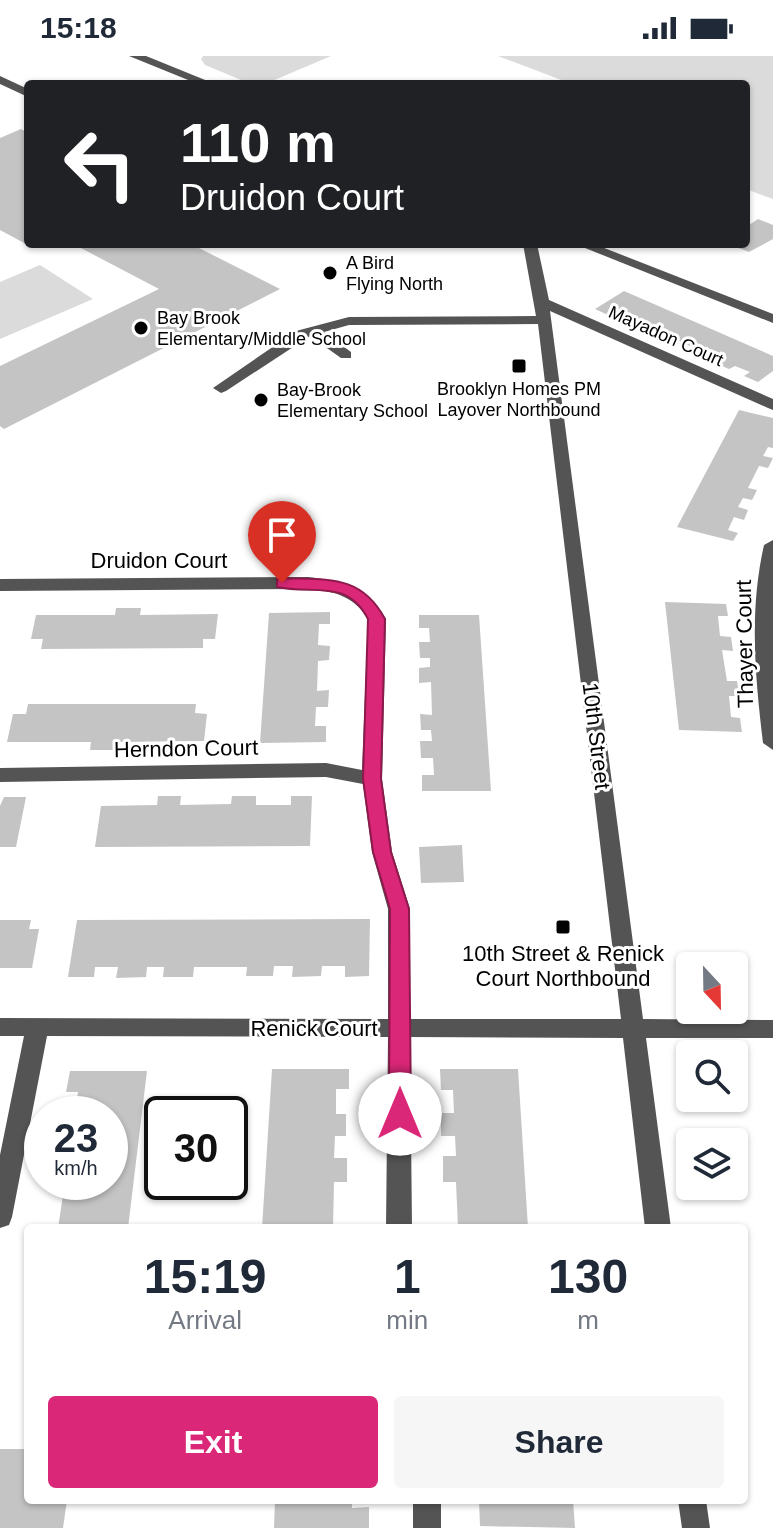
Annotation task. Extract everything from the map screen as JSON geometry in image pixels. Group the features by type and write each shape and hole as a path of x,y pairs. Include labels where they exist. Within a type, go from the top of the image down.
{"street":[{"path":"135,56 199,80"},
{"path":"168,67 176,56"},
{"path":"0,80 24,91"},
{"name":"10th Street","path":"531,248 544,311 657,1224"},
{"path":"592,248 773,319"},
{"path":"221,388 301,334 349,321 544,311"},
{"name":"Mayadon Court","path":"544,311 773,405"},
{"path":"313,331 346,355"},
{"name":"Thayer Court","path":"773,545 767,568 764,677 773,743"},
{"name":"Druidon Court","path":"0,585 308,583 353,590 363,598 377,619 372,779"},
{"name":"Herndon Court","path":"0,775 326,770 372,779"},
{"path":"372,779 382,852 399,909 399,1224"},
{"name":"Renick Court","path":"0,1027 773,1029"},
{"path":"0,1217 37,1028"},
{"path":"427,1504 427,1528"},
{"path":"693,1504 696,1528"}],"shaded area":[{"path":"203,56 331,56 274,80 241,80 205,65 201,59"},
{"path":"498,56 773,56 773,199 750,190 750,80 561,80"},
{"path":"40,265 93,299 0,339 0,282"}],"building":[{"path":"21,129 24,131 24,243 0,230 0,138"},
{"path":"758,219 773,225 773,239 749,252 738,248 750,248 750,224"},
{"name":"Bay Brook Elementary/Middle School","path":"81,248 199,248 280,289 4,429 0,426 0,366 159,289"},
{"path":"624,291 773,356 773,371 758,382 744,376 750,372 735,366 729,369 715,363 720,359 709,354 704,358 689,351 694,348 665,334 659,338 645,331 650,328 639,323 633,326 621,321 626,317 612,311 608,315 595,309"},
{"path":"739,410 773,418 773,448 768,447 763,456 773,458 768,468 759,466 748,488 757,490 752,500 743,498 738,507 748,510 744,520 734,517 728,530 738,533 733,541 677,527"},
{"path":"665,602 726,604 728,616 718,616 720,636 731,637 733,651 722,650 727,681 737,681 739,696 729,696 731,717 740,718 742,732 679,730"},
{"path":"116,608 141,608 140,615 218,614 215,639 203,639 203,648 41,649 43,639 31,639 36,615 115,615"},
{"path":"330,612 330,624 319,624 318,645 330,646 329,660 318,661 317,691 329,690 328,707 316,707 315,726 326,726 326,742 260,743 269,613"},
{"path":"419,615 479,615 491,791 422,791 422,775 434,775 433,758 421,758 420,741 432,741 431,730 421,730 420,714 432,715 431,682 419,683 419,668 430,667 430,658 420,658 419,642 430,642 429,628 419,628"},
{"path":"28,704 196,704 195,713 207,714 204,741 120,742 119,750 90,750 91,742 7,742 13,714 26,714"},
{"path":"158,796 181,796 180,805 231,804 232,796 256,796 256,805 291,805 291,796 312,796 310,846 95,847 101,806 157,805"},
{"path":"4,797 26,797 16,847 0,847 0,806"},
{"path":"462,845 464,882 421,883 419,847"},
{"path":"370,919 369,976 345,977 345,966 322,966 321,976 292,977 293,966 274,966 273,976 246,976 247,967 194,967 193,977 163,977 164,967 147,967 146,977 116,978 118,967 95,967 94,977 68,977 77,920"},
{"path":"0,920 31,920 29,929 39,929 32,968 0,968"},
{"path":"272,1069 349,1069 349,1089 336,1089 336,1114 346,1114 346,1136 335,1136 334,1158 347,1158 347,1182 334,1182 333,1224 262,1224"},
{"path":"440,1069 518,1069 528,1224 458,1224 456,1182 443,1182 443,1156 456,1156 455,1136 441,1136 441,1113 454,1113 453,1090 441,1090"},
{"path":"70,1071 147,1071 128,1224 59,1224 62,1200 128,1200 128,1096 77,1096 78,1092 66,1092"},
{"path":"0,1449 24,1449 24,1504 66,1504 63,1528 0,1528"},
{"path":"275,1504 352,1504 352,1508 369,1507 369,1528 274,1528"},
{"path":"479,1504 573,1504 575,1528 480,1526"}],"place":[{"name":"A Bird Flying North","path":"330,273"},
{"name":"Bay Brook Elementary/Middle School","path":"141,328"},
{"name":"Brooklyn Homes PM Layover Northbound","path":"519,366"},
{"name":"Bay-Brook Elementary School","path":"261,400"},
{"name":"10th Street & Renick Court Northbound","path":"563,927"}],"route":[{"path":"282,583 308,583 353,590 370,606 377,619 372,779 382,852 399,909 400,1114"}]}
